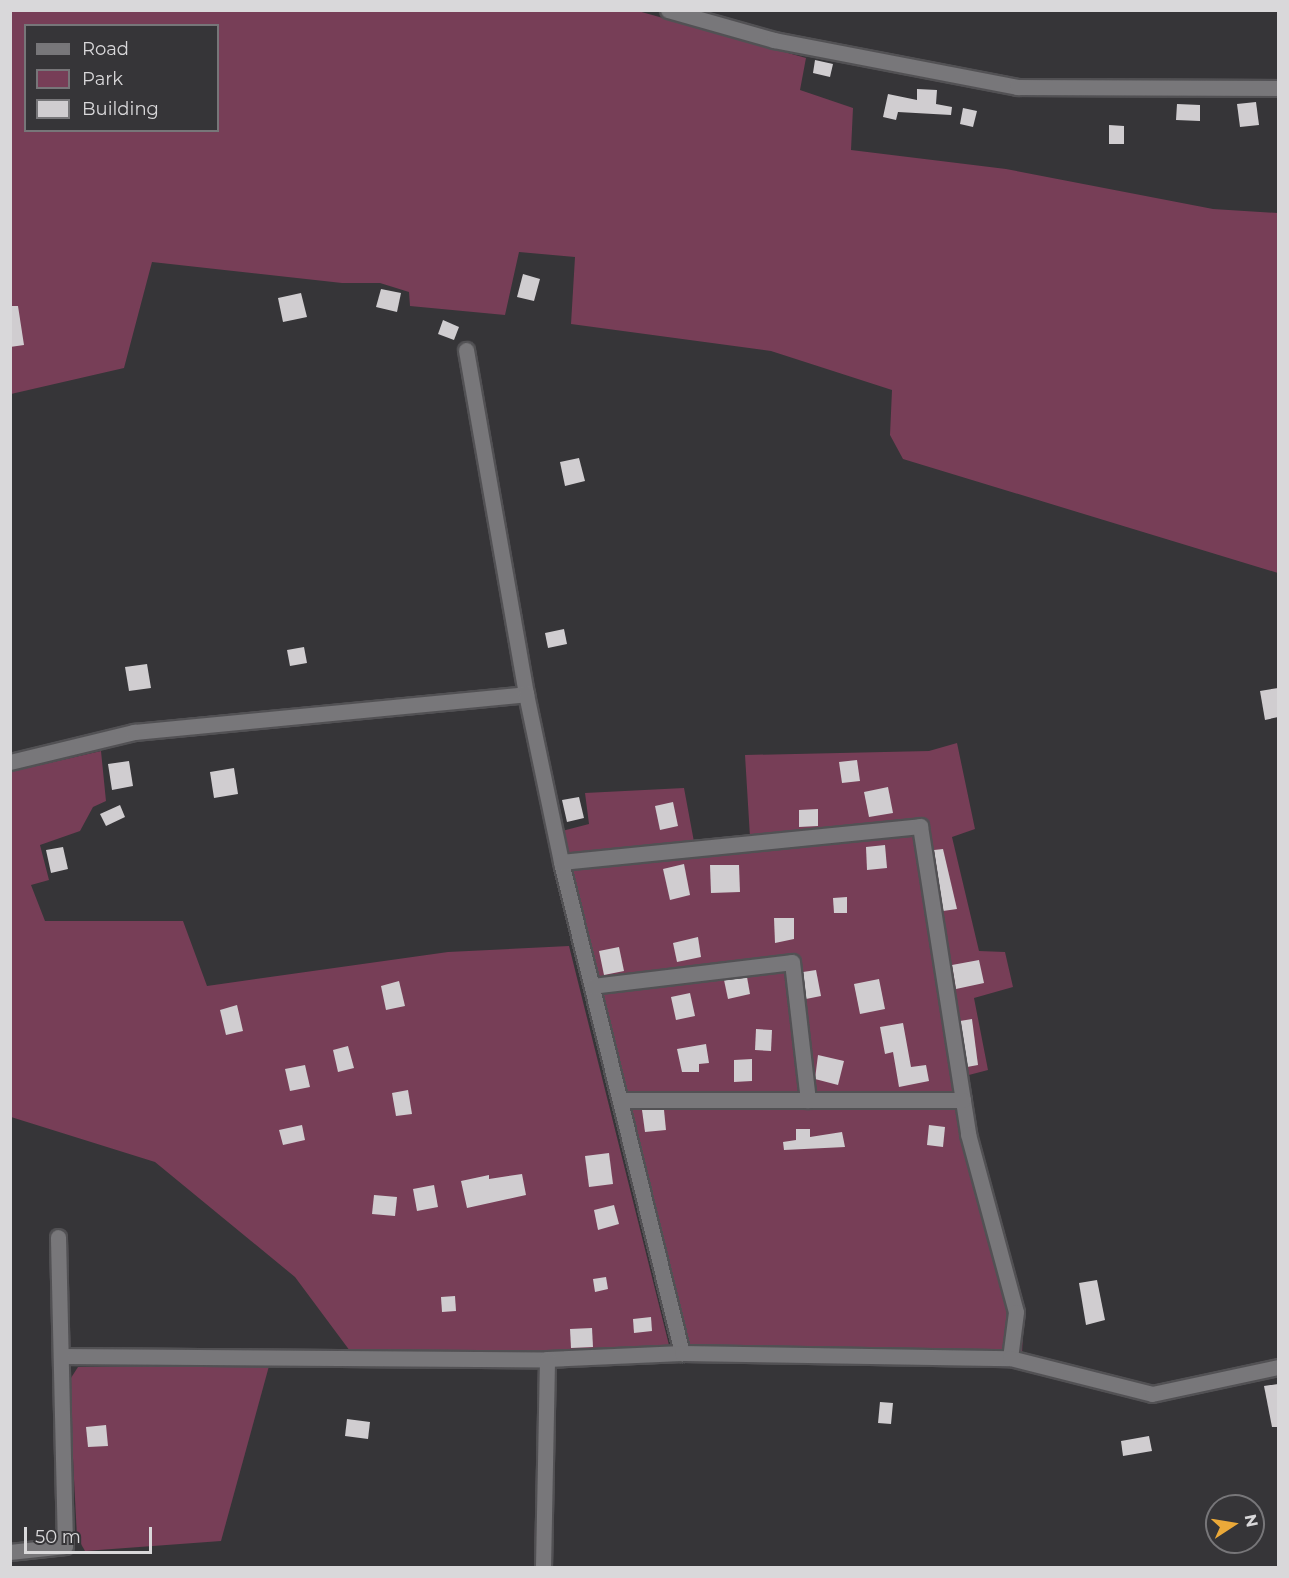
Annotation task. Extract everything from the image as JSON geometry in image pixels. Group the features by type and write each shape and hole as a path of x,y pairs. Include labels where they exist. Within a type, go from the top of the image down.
{"street":[{"path":"668,10 774,40 1017,87 1278,88"},
{"path":"466,350 526,693 561,862 682,1353"},
{"path":"10,762 134,732 526,693"},
{"path":"561,862 920,826 968,1134 1016,1312 1010,1358"},
{"path":"591,986 792,962 808,1100"},
{"path":"620,1100 963,1100"},
{"path":"10,1552 65,1546 58,1237"},
{"path":"61,1356 547,1359 682,1353 1010,1358 1152,1394 1278,1367"},
{"path":"543,1568 547,1359"}],"green space":[{"path":"10,11 638,11 806,58 800,90 853,108 851,150 1006,169 1213,209 1278,213 1278,573 903,459 890,435 892,390 771,351 571,324 575,257 519,252 505,315 410,306 409,292 380,283 342,283 152,262 124,368 11,394"},
{"path":"957,743 975,829 952,837 979,951 1005,952 1013,987 974,998 988,1070 965,1076 974,1139 1024,1311 1022,1354 689,1346 567,870 562,831 589,824 585,793 684,788 697,858 754,851 750,837 745,755 929,751"},
{"path":"101,751 106,801 93,807 80,831 40,845 49,880 31,885 45,921 183,921 207,986 448,952 569,946 669,1345 588,1352 350,1351 295,1277 155,1162 11,1117 10,772"},
{"path":"269,1366 221,1541 85,1551 77,1537 69,1381 78,1367"}],"building":[{"path":"815,60 833,64 830,77 813,73"},
{"path":"917,89 937,90 936,104 952,107 951,115 898,112 896,120 883,117 888,94 917,100"},
{"path":"1256,102 1259,125 1240,127 1237,104"},
{"path":"1177,104 1200,105 1200,121 1176,120"},
{"path":"963,108 977,111 973,127 960,124"},
{"path":"1109,125 1124,126 1124,144 1109,144"},
{"path":"523,274 540,279 534,301 517,297"},
{"path":"381,289 401,293 397,312 376,307"},
{"path":"301,293 307,317 283,322 278,298"},
{"path":"10,306 18,306 24,345 10,347"},
{"path":"443,320 459,327 454,340 438,334"},
{"path":"579,458 585,481 565,486 560,462"},
{"path":"564,629 567,644 548,648 545,633"},
{"path":"304,647 307,663 290,666 287,650"},
{"path":"147,664 151,688 129,691 125,667"},
{"path":"1278,688 1278,717 1265,720 1260,691"},
{"path":"857,760 860,781 842,783 839,762"},
{"path":"129,761 133,786 112,790 108,764"},
{"path":"234,768 238,794 214,798 210,772"},
{"path":"888,787 893,813 869,817 864,792"},
{"path":"579,797 584,818 567,822 562,800"},
{"path":"673,802 678,826 660,830 655,806"},
{"path":"120,805 125,817 106,826 100,814"},
{"path":"818,809 818,826 799,827 799,810"},
{"path":"885,845 887,868 867,870 866,847"},
{"path":"63,847 68,869 51,873 46,850"},
{"path":"943,849 957,909 943,911 934,850"},
{"path":"684,864 690,895 670,900 663,869"},
{"path":"710,865 739,865 740,892 711,893"},
{"path":"847,897 847,913 834,913 833,898"},
{"path":"774,918 794,918 794,939 775,943"},
{"path":"698,937 701,957 677,962 673,943"},
{"path":"619,947 624,971 604,975 599,951"},
{"path":"979,960 984,983 956,989 952,965"},
{"path":"816,970 821,996 806,999 803,972"},
{"path":"747,977 750,994 728,999 724,980"},
{"path":"879,979 885,1009 860,1014 854,984"},
{"path":"399,981 405,1006 386,1010 381,986"},
{"path":"690,993 695,1016 676,1020 671,997"},
{"path":"237,1005 243,1031 226,1035 220,1010"},
{"path":"972,1019 978,1065 967,1067 960,1021"},
{"path":"903,1023 911,1067 926,1065 929,1081 899,1087 893,1052 885,1054 880,1027"},
{"path":"756,1029 772,1030 771,1051 755,1050"},
{"path":"706,1044 709,1063 699,1064 699,1072 682,1072 677,1049"},
{"path":"348,1046 354,1068 338,1072 333,1050"},
{"path":"818,1055 844,1061 838,1085 815,1079"},
{"path":"752,1059 752,1081 734,1082 734,1060"},
{"path":"305,1065 310,1087 290,1091 285,1069"},
{"path":"408,1090 412,1114 396,1116 392,1093"},
{"path":"642,1110 664,1110 666,1130 645,1132"},
{"path":"302,1125 305,1140 283,1145 279,1130"},
{"path":"929,1125 945,1127 943,1147 927,1145"},
{"path":"796,1129 810,1129 810,1137 842,1132 845,1147 784,1150 783,1142 796,1140"},
{"path":"609,1153 613,1184 589,1187 585,1156"},
{"path":"522,1174 526,1195 467,1208 461,1181 489,1175 489,1179"},
{"path":"434,1185 438,1207 417,1211 413,1189"},
{"path":"374,1195 397,1197 395,1216 372,1214"},
{"path":"614,1205 619,1224 598,1230 594,1210"},
{"path":"606,1277 608,1289 595,1292 593,1279"},
{"path":"1097,1280 1105,1320 1086,1325 1079,1283"},
{"path":"455,1296 456,1311 442,1312 441,1297"},
{"path":"651,1317 652,1331 634,1333 633,1319"},
{"path":"592,1328 593,1347 571,1348 570,1329"},
{"path":"1278,1384 1278,1427 1272,1427 1264,1386"},
{"path":"880,1402 893,1403 891,1424 878,1423"},
{"path":"347,1419 370,1422 368,1439 345,1436"},
{"path":"106,1425 108,1446 88,1447 86,1427"},
{"path":"1149,1436 1152,1451 1123,1456 1121,1441"}]}
